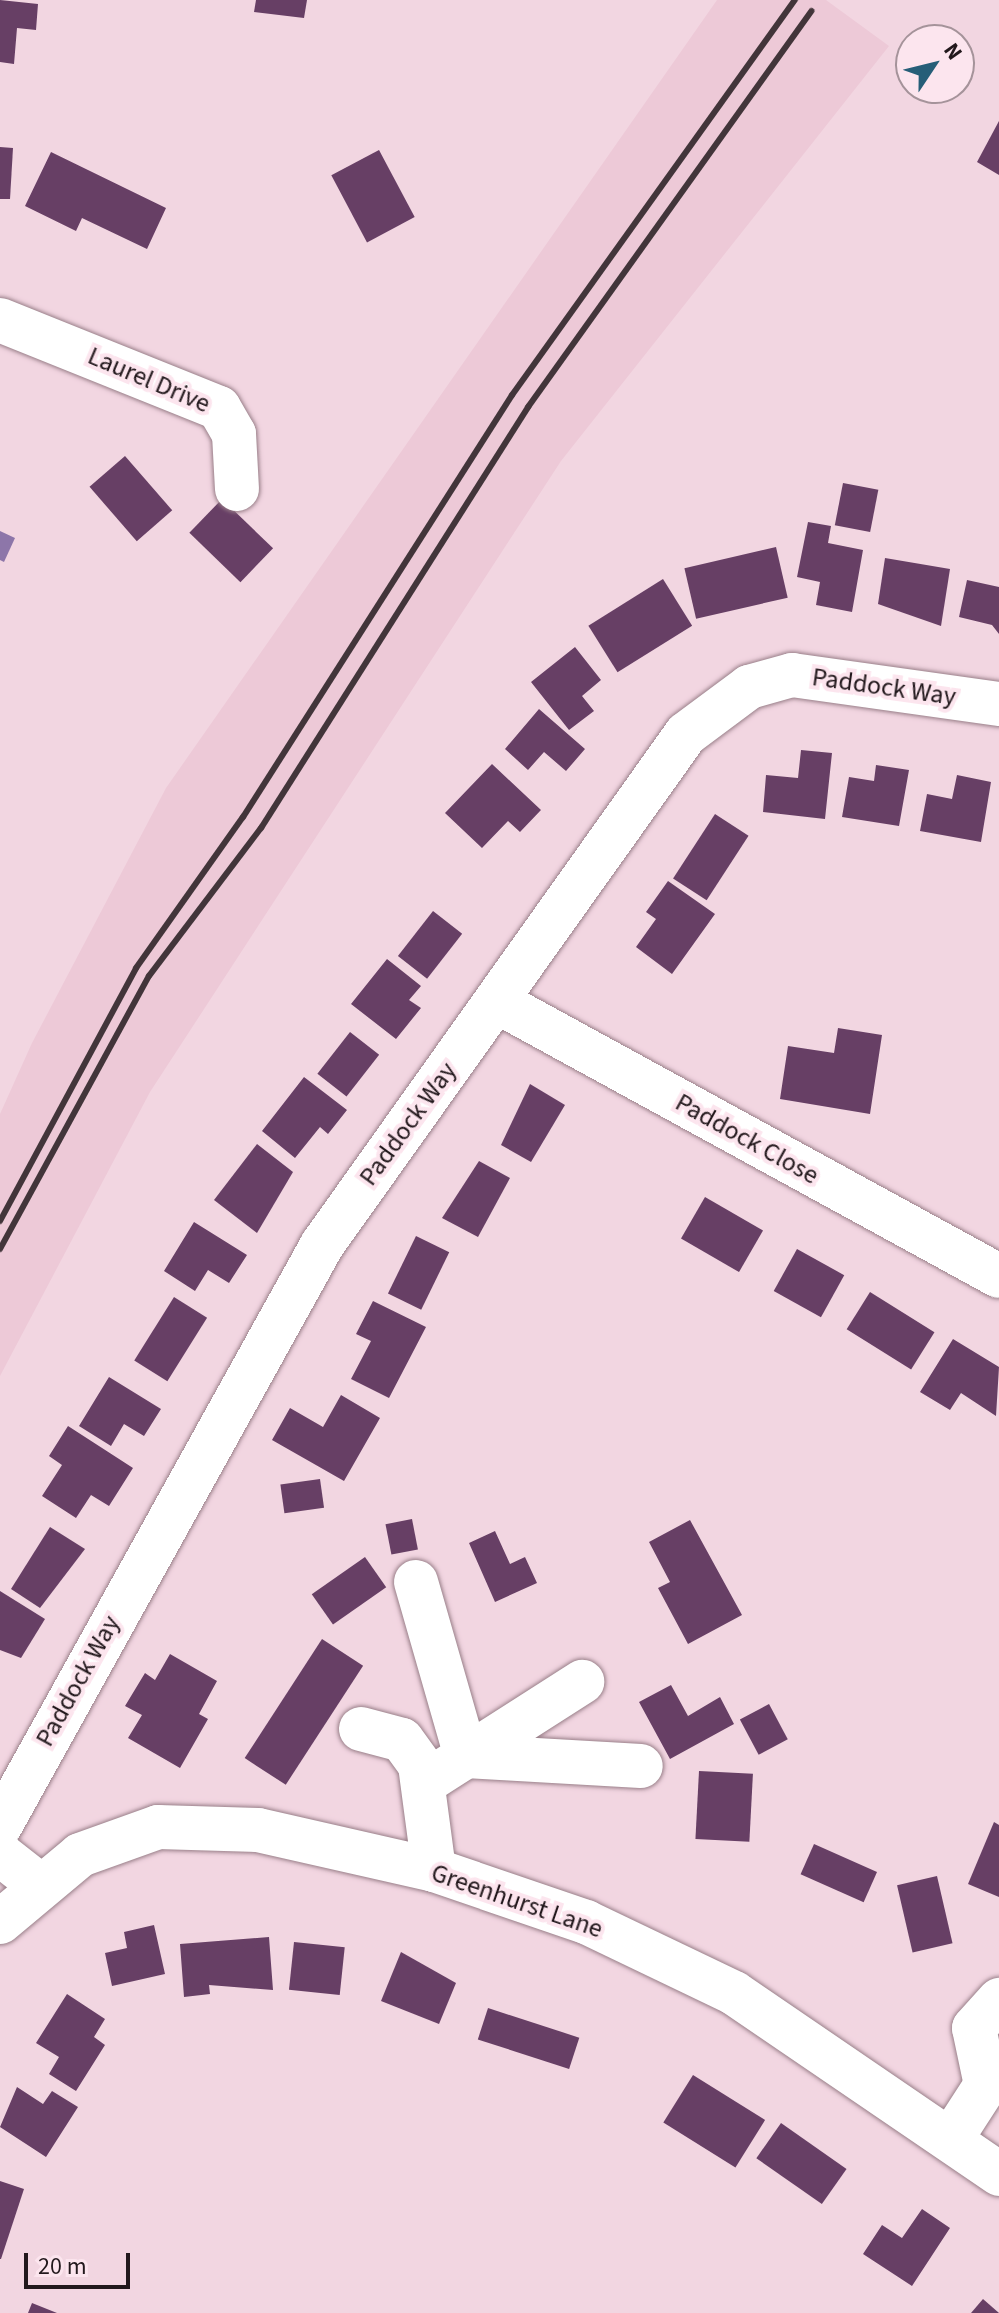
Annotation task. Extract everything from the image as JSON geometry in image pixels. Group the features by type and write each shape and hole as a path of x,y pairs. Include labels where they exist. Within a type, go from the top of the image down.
{"street":[{"name":"Laurel Drive","path":"0,320 205,398 230,420 237,489"},
{"name":"Paddock Way","path":"0,1826 292,1294 686,734 749,687 792,675 836,677 999,704"},
{"name":"Paddock Close","path":"496,1001 999,1276"},
{"path":"416,1582 466,1756"},
{"path":"424,1783 582,1682"},
{"path":"361,1729 402,1740 424,1783 434,1870"},
{"path":"466,1756 641,1766"},
{"name":"Greenhurst Lane","path":"0,1922 37,1883 119,1838 203,1825 258,1830 434,1870 586,1922 734,1993 999,2174"},
{"path":"0,1854 37,1883"},
{"path":"951,2139 978,2102 993,2070 974,2028 999,2000"}],"shaded area":[{"path":"717,0 826,0 889,46 561,461 150,1092 0,1376 0,1114 32,1043 166,788"},
{"path":"0,531 15,538 4,562 0,560"}],"building":[{"path":"0,0 38,4 36,30 17,28 14,64 0,62"},
{"path":"256,0 307,0 304,18 254,12"},
{"path":"999,121 999,175 977,162"},
{"path":"0,147 13,148 10,199 0,199"},
{"path":"379,150 415,217 367,242 331,175"},
{"path":"51,152 166,208 147,249 82,218 76,231 25,206"},
{"path":"125,456 172,510 137,541 90,487"},
{"path":"843,483 878,490 870,532 835,525"},
{"path":"222,499 273,548 240,582 189,533"},
{"path":"808,522 831,526 828,543 863,550 852,612 816,605 820,582 797,577"},
{"path":"776,547 788,598 696,619 684,568"},
{"path":"885,558 950,569 941,626 878,604"},
{"path":"663,579 692,626 618,672 588,626"},
{"path":"967,580 999,587 999,634 992,625 959,617"},
{"path":"575,647 601,680 582,696 594,711 569,730 531,682"},
{"path":"539,709 585,749 566,771 544,752 528,770 505,749"},
{"path":"801,750 832,753 825,819 763,812 766,775 798,778"},
{"path":"492,764 541,810 520,832 508,821 482,848 445,813"},
{"path":"876,765 909,770 899,826 842,817 849,777 874,781"},
{"path":"957,775 991,782 981,842 920,831 927,794 952,799"},
{"path":"715,814 749,836 707,900 673,879"},
{"path":"668,881 715,914 672,974 636,947 656,919 646,912"},
{"path":"433,911 462,934 427,979 398,956"},
{"path":"387,959 421,986 409,1000 421,1008 396,1039 351,1004"},
{"path":"838,1028 882,1035 870,1114 780,1099 788,1046 834,1053"},
{"path":"350,1032 379,1055 347,1097 317,1074"},
{"path":"304,1077 347,1110 328,1134 320,1127 295,1158 262,1131"},
{"path":"530,1084 565,1105 531,1162 501,1145"},
{"path":"257,1144 293,1172 257,1233 214,1200"},
{"path":"479,1161 510,1178 478,1237 442,1218"},
{"path":"705,1197 763,1230 739,1272 681,1239"},
{"path":"194,1222 247,1255 229,1283 208,1270 195,1291 164,1271"},
{"path":"416,1236 449,1252 421,1310 388,1294"},
{"path":"797,1249 844,1275 821,1317 774,1291"},
{"path":"870,1292 934,1332 911,1370 847,1329"},
{"path":"174,1297 207,1318 167,1381 134,1361"},
{"path":"373,1301 426,1327 389,1398 351,1379 371,1341 356,1334"},
{"path":"953,1339 999,1367 996,1416 961,1393 950,1410 920,1392"},
{"path":"109,1377 161,1409 144,1436 124,1424 111,1446 79,1426"},
{"path":"341,1395 380,1418 344,1481 272,1440 290,1408 323,1427"},
{"path":"68,1426 133,1468 109,1506 91,1495 76,1518 42,1496 62,1465 49,1456"},
{"path":"320,1479 324,1508 284,1513 280,1485"},
{"path":"412,1519 418,1549 391,1555 385,1524"},
{"path":"690,1520 742,1615 688,1644 658,1588 670,1582 649,1542"},
{"path":"50,1527 85,1549 40,1608 11,1589"},
{"path":"495,1531 510,1564 525,1557 537,1583 495,1602 469,1543"},
{"path":"365,1557 386,1587 333,1625 312,1594"},
{"path":"0,1591 45,1619 21,1658 0,1650"},
{"path":"322,1639 363,1666 286,1785 245,1758"},
{"path":"170,1654 217,1681 199,1714 208,1719 180,1768 128,1738 142,1715 125,1706 145,1673 155,1680"},
{"path":"671,1685 688,1716 720,1697 734,1724 670,1759 639,1702"},
{"path":"769,1704 788,1739 759,1755 740,1719"},
{"path":"699,1771 753,1774 749,1842 695,1839"},
{"path":"994,1822 999,1825 999,1897 968,1884"},
{"path":"814,1844 877,1872 864,1902 801,1874"},
{"path":"937,1876 953,1943 913,1952 897,1885"},
{"path":"154,1925 165,1974 112,1986 105,1953 127,1948 124,1932"},
{"path":"269,1937 273,1990 209,1985 210,1994 184,1997 180,1944"},
{"path":"294,1942 345,1947 340,1995 289,1990"},
{"path":"401,1952 456,1983 439,2024 381,2001"},
{"path":"67,1994 105,2019 94,2037 105,2045 76,2091 49,2074 59,2057 36,2043"},
{"path":"488,2008 579,2038 569,2069 478,2039"},
{"path":"693,2075 765,2120 735,2168 663,2122"},
{"path":"17,2087 43,2104 52,2091 78,2107 46,2157 0,2127"},
{"path":"781,2123 847,2169 822,2204 756,2158"},
{"path":"0,2181 24,2189 1,2259 0,2259"},
{"path":"922,2209 950,2228 912,2286 863,2254 882,2225 902,2238"},
{"path":"983,2299 999,2313 971,2313"},
{"path":"32,2303 57,2313 28,2313"}],"railway":[{"path":"0,1221 136,968 243,817 512,395 795,0"},
{"path":"0,1249 149,976 261,828 528,407 812,11"}]}
